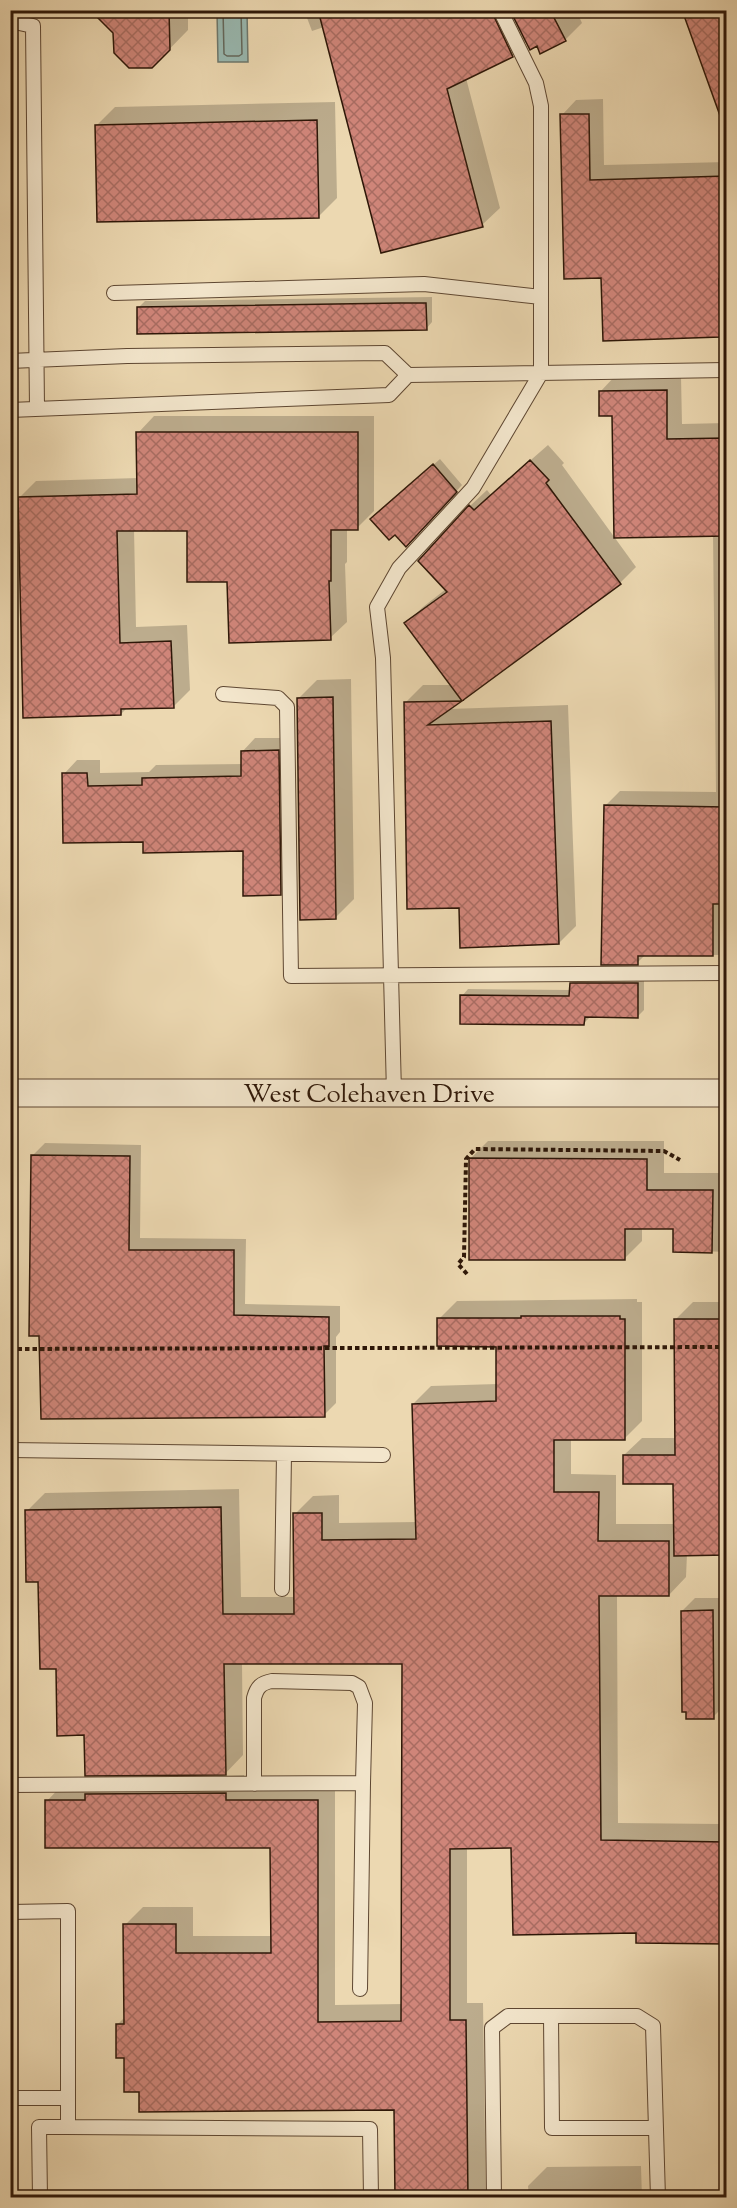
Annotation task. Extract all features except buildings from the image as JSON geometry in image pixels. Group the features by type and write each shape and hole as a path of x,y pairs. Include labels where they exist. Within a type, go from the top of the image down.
{"street":[{"name":"West Colehaven Drive","path":"10,1093 726,1092"}],"lane":[{"path":"394,1093 383,658 377,607 399,568 473,488 541,372 541,106 536,83 500,10"},
{"path":"10,21 33,26 37,408"},
{"path":"114,293 424,284 541,297"},
{"path":"10,361 127,356 385,352 408,375"},
{"path":"10,410 389,395 408,375 726,370"},
{"path":"223,694 279,698 287,707 291,976 726,973"},
{"path":"10,1450 383,1455"},
{"path":"282,1589 284,1454"},
{"path":"254,1784 254,1698 256,1689 263,1683 272,1681 352,1683 359,1686 365,1703 360,1989"},
{"path":"10,1785 363,1783"},
{"path":"10,1912 68,1911 68,2127"},
{"path":"494,2198 492,2028 508,2016 637,2016 653,2026 658,2198"},
{"path":"551,2016 552,2128 656,2128"},
{"path":"10,2098 68,2098"},
{"path":"40,2198 39,2127 370,2129 370,2198"}],"path":[{"path":"467,1274 458,1264 464,1257 466,1159 475,1149 664,1151 680,1160"},
{"path":"10,1349 726,1347"}],"water":[{"path":"217,11 247,11 248,62 218,62"}]}
